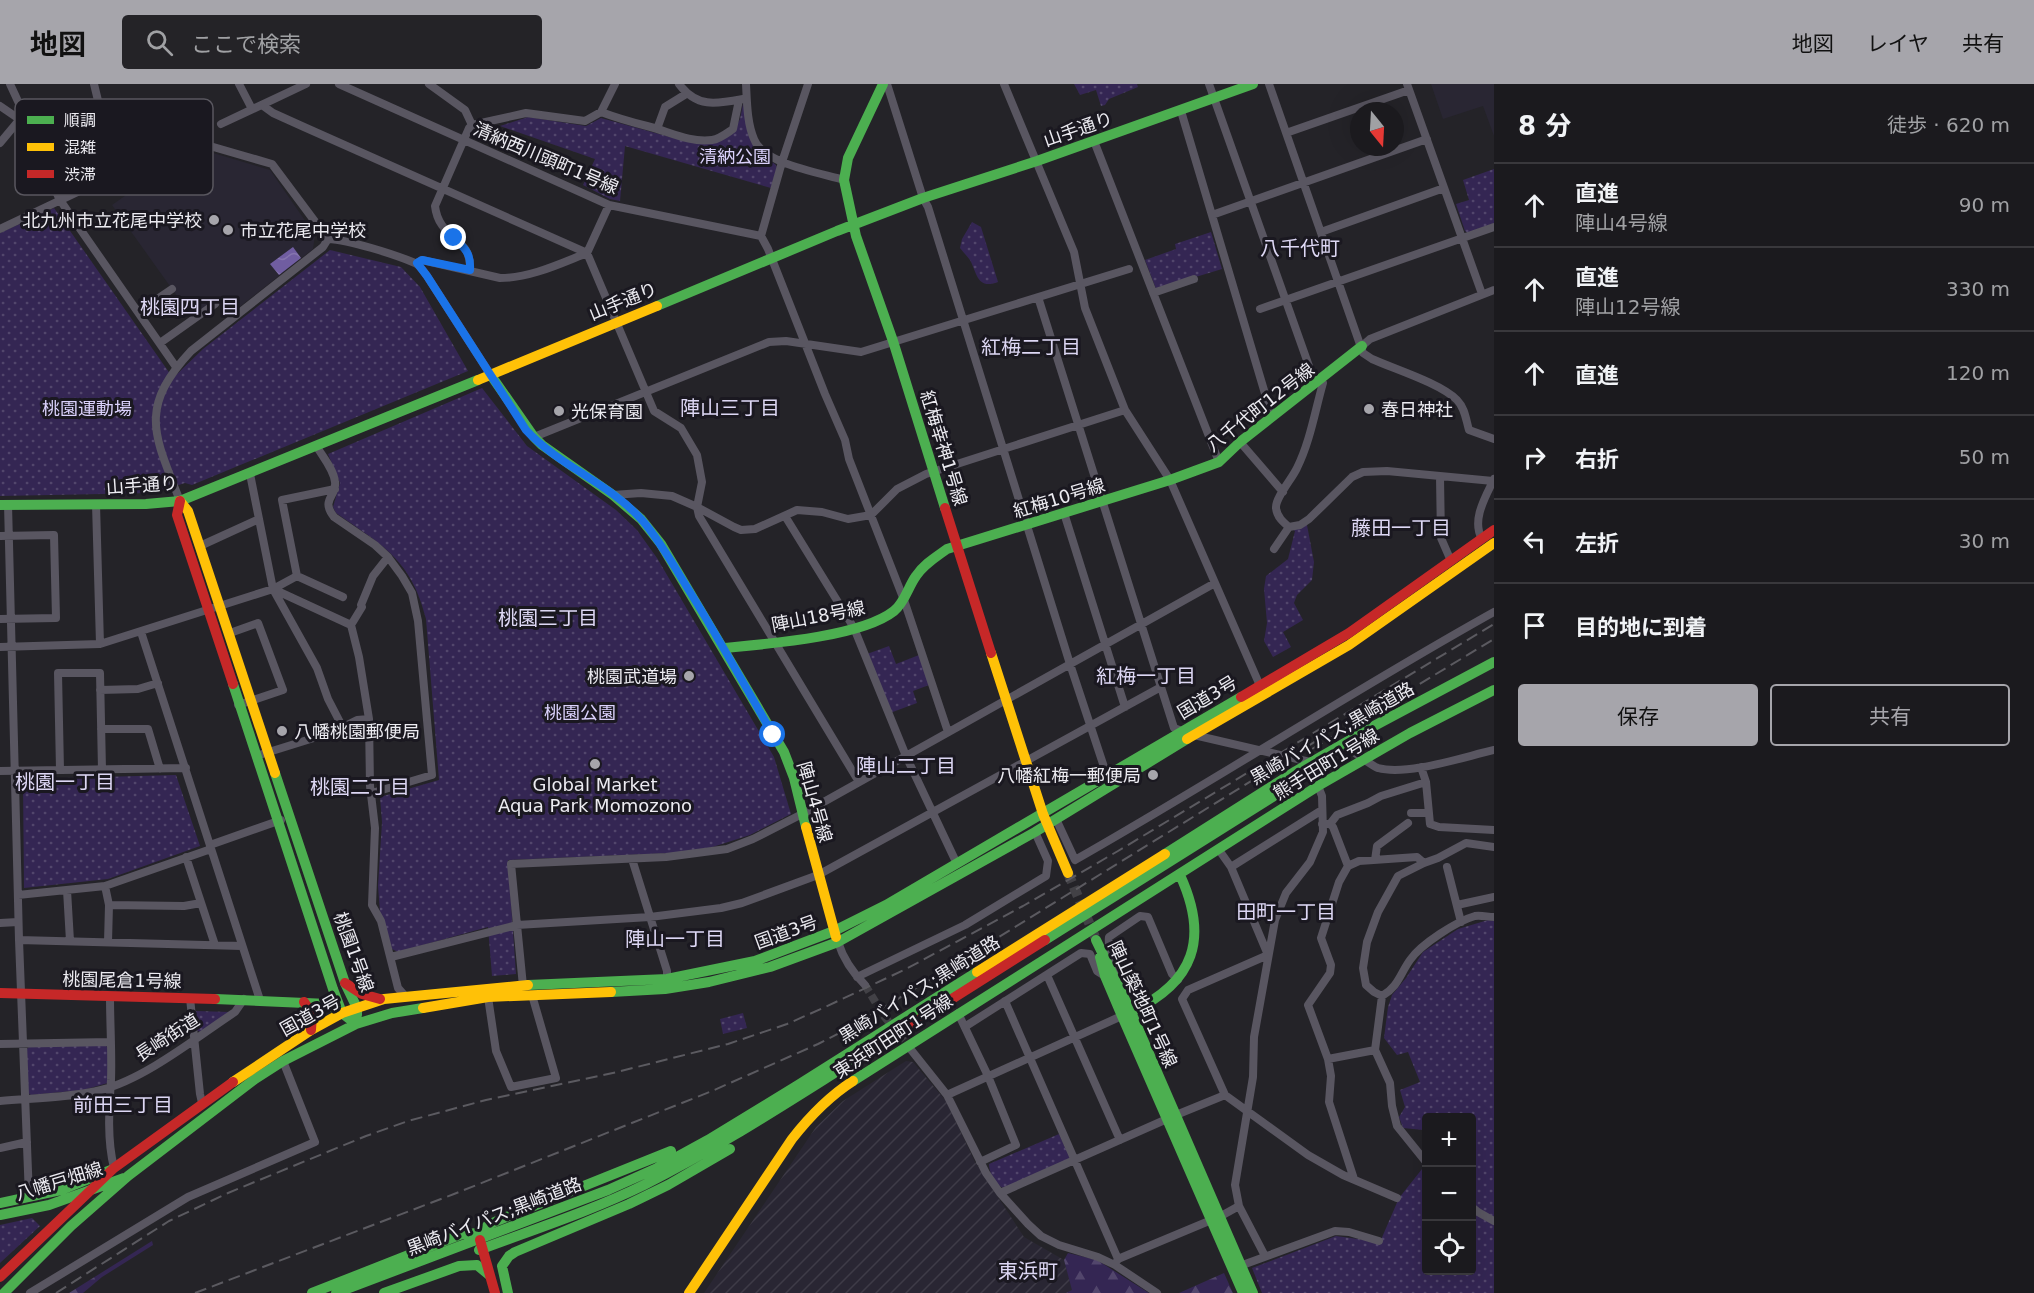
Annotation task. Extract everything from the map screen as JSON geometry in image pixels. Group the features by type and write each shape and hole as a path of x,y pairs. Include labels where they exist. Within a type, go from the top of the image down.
{"main road":[{"name":"紅梅幸神1号線","path":"885,84 848,158 844,180 856,236 893,341 1025,762 1043,814 1052,822"},
{"name":"山手通り","path":"4,505 180,501 317,447 855,224 923,198 1037,161 1253,84"},
{"name":"八千代町12号線","path":"1170,480 1219,462 1240,442 1362,346"},
{"name":"陣山4号線","path":"490,374 534,438 614,495 641,519 661,544 784,752 804,813 818,875 836,936"},
{"name":"紅梅10号線","path":"957,547 1170,480"},
{"name":"桃園1号線","path":"180,501 188,511 345,983 357,1008 356,1024"},
{"name":"桃園1号線","path":"180,501 177,515 333,990 342,1013 356,1024"},
{"name":"国道3号","path":"4,1293 71,1226 128,1176 255,1079 283,1061 356,1024 426,1006 488,997 637,991 709,982 770,967 836,936 890,915 1052,822 1195,735 1349,633 1494,530"},
{"name":"国道3号","path":"0,1277 114,1168 202,1103 311,1029 342,1013 384,999 523,986 668,979 755,961 836,936 1182,731 1349,645 1494,543"},
{"name":"陣山18号線","path":"724,648 776,642 854,628 879,621 894,611 904,600 913,580 923,566 947,549 957,547"},
{"name":"黒崎バイパス;黒崎道路","path":"336,1293 608,1190 657,1168 798,1085 1296,771 1374,726 1494,662"},
{"name":"黒崎バイパス;黒崎道路","path":"362,1293 575,1215 649,1182 713,1149 1301,779 1378,734 1494,673"},
{"name":"熊手田町1号線","path":"1180,875 1318,786 1494,690"},
{"path":"1052,822 1068,873"},
{"path":"1127,1014 1163,996 1178,980 1189,963 1195,928 1193,908 1180,875"},
{"name":"東浜町田町1号線","path":"689,1293 792,1139 810,1116 832,1095 958,1013 1180,875"},
{"name":"陣山築地町1号線","path":"1110,976 1237,1267 1253,1293"},
{"path":"345,983 362,994 384,999"},
{"path":"328,1004 333,990"},
{"name":"桃園尾倉1号線","path":"0,993 244,999"},
{"path":"244,999 328,1004 342,1013"},
{"path":"304,1002 312,1011 314,1020 311,1029"},
{"path":"503,1291 502,1266 509,1256 629,1204 705,1164 750,1136 841,1069"},
{"path":"312,1293 462,1234 480,1233 488,1225 696,1140 798,1085"},
{"name":"八幡戸畑線","path":"0,1203 61,1190 114,1168"},
{"name":"八幡戸畑線","path":"0,1215 49,1205 128,1176"},
{"path":"480,1233 480,1244 489,1275"},
{"path":"480,1233 487,1242 503,1291"},
{"path":"389,1291 468,1264 477,1265 503,1291"},
{"name":"陣山築地町1号線","path":"1237,1267 1243,1293"}],"street":[{"path":"10,84 16,99"},
{"path":"94,84 98,99"},
{"path":"239,84 252,109"},
{"path":"221,124 306,84"},
{"name":"清納西川頭町1号線","path":"339,84 609,205 761,236"},
{"path":"429,84 465,110 472,125"},
{"path":"470,270 471,259 468,250 440,226 436,218 435,206 468,128 472,125 526,113 585,122 601,112 615,84"},
{"path":"679,84 686,94 698,101 713,103 743,99"},
{"path":"601,112 626,122 688,139 712,140 724,136 733,129 746,84"},
{"path":"808,84 761,236 845,440 849,459 904,600 948,732"},
{"path":"885,84 928,207 1107,776"},
{"path":"1004,84 1074,252 1092,330 1125,410 1170,480 1262,690"},
{"path":"1209,84 1285,302 1317,382 1323,383 1304,452 1283,492 1277,498 1276,508 1279,519 1289,527"},
{"path":"1269,84 1364,353 1372,359 1440,388 1457,400 1464,411 1469,430 1494,439"},
{"path":"1286,133 1408,87 1482,294"},
{"path":"657,129 665,107 686,94"},
{"path":"743,99 754,141 768,156 844,180"},
{"path":"262,105 273,113 587,253 654,411 681,428 697,454 702,482 697,507 699,516 859,783"},
{"path":"0,106 15,116"},
{"path":"1181,111 1272,417"},
{"path":"0,143 15,127"},
{"path":"1212,215 1427,139"},
{"path":"1094,141 1219,462"},
{"path":"213,147 272,164 328,239 381,251 417,263 490,374"},
{"path":"1321,232 1444,188"},
{"path":"58,195 176,367"},
{"path":"0,229 71,195"},
{"path":"417,263 422,260 500,278 511,278 545,270 587,253 609,205"},
{"path":"1260,309 1494,227"},
{"path":"180,501 156,431 156,405 161,390 176,367 191,351 323,247 328,239"},
{"path":"534,438 644,391 769,342 786,341 861,352 1129,269"},
{"path":"1153,293 1194,279"},
{"path":"138,312 172,290"},
{"path":"1362,346 1370,339 1494,290"},
{"path":"1038,297 1174,728 1261,752 1314,762 1321,761 1347,747 1366,758 1375,767 1398,770 1494,750"},
{"path":"160,343 215,304"},
{"path":"614,495 672,496 741,530 755,530 797,510 808,510 848,519 871,515 897,489 934,472 1125,410"},
{"path":"1240,442 1283,492"},
{"path":"317,447 335,481 327,503 329,511 388,557 412,593 418,620 432,775 372,793"},
{"path":"1274,549 1289,527 1300,525 1310,519 1352,477 1364,472 1387,471 1493,480 1477,522 1478,533 1482,539"},
{"path":"250,474 273,589 317,668 328,699 342,726"},
{"path":"1440,477 1441,538 1451,561"},
{"path":"297,576 282,500 334,489"},
{"path":"96,504 100,644"},
{"path":"4,505 9,535 18,922 29,1197"},
{"path":"1065,513 1125,707"},
{"path":"785,516 854,628 906,756 957,864"},
{"path":"200,546 260,519"},
{"path":"0,536 54,535 56,618 0,620"},
{"path":"388,557 373,576 361,605 362,608 351,625 360,657 369,719 368,740 375,828 372,905 381,921 398,988 406,997"},
{"path":"0,647 100,644 273,589 297,576"},
{"path":"297,576 343,597"},
{"path":"523,986 511,864 666,857 727,849 753,839 859,783 1215,583"},
{"path":"273,589 351,625"},
{"path":"1052,822 1075,860 1494,612"},
{"path":"230,633 258,623 283,690 238,705"},
{"path":"141,632 260,1000"},
{"path":"60,770 58,673 100,673 102,770"},
{"path":"100,690 138,689 158,682"},
{"path":"391,957 517,925 650,917 742,903 818,875 1161,687"},
{"path":"256,756 333,732 357,720 369,719"},
{"path":"101,729 148,729 160,769"},
{"path":"1421,767 1426,782 1427,813 1430,824 1439,827 1494,830"},
{"path":"0,771 186,768"},
{"path":"1265,1256 1239,1206 1234,1185 1253,1077 1254,1037 1275,920 1286,893 1310,862 1326,824 1337,815 1381,796 1426,782"},
{"path":"1318,786 1322,796 1322,810 1326,824"},
{"path":"1231,867 1322,810"},
{"path":"1411,813 1427,813"},
{"path":"18,895 105,886 291,816"},
{"path":"1375,860 1377,846 1408,823"},
{"path":"1326,824 1333,827 1348,866"},
{"path":"857,977 964,925 1046,876 1048,861 1035,832"},
{"path":"1382,996 1366,985 1363,968 1370,929 1398,876 1466,843 1494,848"},
{"path":"1219,850 1231,867 1268,955"},
{"path":"186,857 215,945"},
{"path":"1354,1179 1329,1102 1332,1076 1328,1059 1308,1005 1330,973 1331,965 1321,938 1339,882 1348,866 1359,861 1417,857 1424,863"},
{"path":"632,859 668,979"},
{"path":"1447,867 1461,922"},
{"path":"105,886 109,905 108,942"},
{"path":"67,890 70,942"},
{"path":"1457,905 1494,897"},
{"path":"109,905 184,906 201,903"},
{"path":"966,1026 1081,953 1090,954 1097,971 1110,976 1115,964 1108,942 1109,937 1140,916 1148,917 1172,974 1178,980"},
{"path":"1382,996 1392,990 1400,980 1410,959 1433,939 1461,922 1477,916 1494,917"},
{"path":"0,923 18,922"},
{"path":"836,936 842,954 865,985"},
{"path":"19,940 242,946"},
{"path":"1268,955 1188,990 1182,999 1225,1095 1308,1155 1343,1175 1396,1197"},
{"path":"1047,975 1120,1140"},
{"path":"488,997 496,1051 511,1087 556,1078 532,994"},
{"path":"1382,996 1375,1050 1390,1083 1392,1106 1398,1126 1422,1157"},
{"path":"110,997 111,1156 114,1168"},
{"path":"190,998 202,1103"},
{"name":"長崎街道","path":"0,1101 82,1094 110,1087 135,1077 236,1012 244,999"},
{"path":"1005,1001 1075,1159 1117,1262"},
{"path":"958,1013 988,1076 1016,1146 980,1162"},
{"path":"947,1095 1127,1014"},
{"path":"0,1044 110,1042"},
{"path":"908,1046 947,1095 980,1162 1000,1192 1028,1224 1041,1236 1059,1245 1117,1262 1157,1293"},
{"path":"1328,1059 1375,1050"},
{"path":"30,1293 188,1197 315,1142 283,1061"},
{"path":"1000,1192 1225,1095"},
{"path":"0,1148 27,1142"},
{"path":"1117,1262 1239,1206"},
{"path":"1476,1210 1494,1221"},
{"path":"1237,1267 1335,1231 1349,1232 1379,1240"}],"shaded area":[{"path":"1431,84 1494,84 1494,136 1483,106 1443,119"},
{"name":"北九州市立花尾中学校","path":"213,153 270,170 315,235 313,249 228,316 215,299 192,317 112,205 126,195 213,195"},
{"path":"906,1061 913,1062 946,1101 975,1162 1024,1237 1064,1260 1073,1291 1066,1293 704,1293 816,1127 843,1101"}],"green space":[{"path":"1074,84 1137,84 1138,87 1109,99 1105,105 1101,106 1096,90 1080,95"},
{"name":"清納公園","path":"743,104 745,104 748,132 754,146 777,167 771,188 625,146 620,201 610,199 583,185 595,159 500,126 528,117 586,126 601,118 688,142 715,142 734,130 740,119"},
{"path":"1494,169 1494,223 1468,233 1465,231 1456,204 1469,200 1463,180"},
{"name":"桃園運動場","path":"54,208 173,378 203,349 330,250 401,267 420,287 468,371 192,485 185,483 153,493 0,496 0,233"},
{"path":"972,222 981,227 998,282 986,284 982,282 976,275 970,260 960,248 962,239"},
{"path":"1211,232 1222,269 1156,289 1145,260 1176,249 1175,244"},
{"name":"桃園公園","path":"482,388 527,446 616,510 637,530 657,558 774,757 791,814 750,835 697,852 508,860 516,974 492,976 488,927 398,952 392,949 380,912 378,886 382,822 380,797 439,780 426,619 412,582 393,556 336,513 333,507 340,483 328,454"},
{"path":"1307,525 1314,562 1312,580 1297,595 1294,603 1303,620 1283,632 1291,647 1273,657 1264,641 1267,623 1264,589 1266,576 1288,559 1295,531 1289,527"},
{"path":"889,646 896,664 919,655 929,685 913,691 917,703 890,713 867,654"},
{"path":"176,775 200,846 108,879 24,888 23,782 25,779"},
{"path":"1488,920 1494,921 1494,1293 1262,1293 1252,1268 1336,1236 1380,1242 1399,1198 1422,1169 1422,1275 1476,1275 1476,1113 1422,1113 1422,1130 1403,1128 1399,1117 1405,1107 1400,1090 1420,1082 1408,1052 1397,1055 1384,1038 1392,995 1423,952 1458,929"},
{"path":"196,1011 230,1012 200,1032 196,1030"},
{"path":"743,1013 747,1028 723,1034 720,1019"},
{"path":"104,1044 108,1048 108,1083 83,1090 31,1095 28,1093 26,1050 30,1046"},
{"path":"1059,1134 1071,1160 1003,1188 995,1181 989,1164"},
{"path":"32,1218 40,1226 0,1263 0,1225"},
{"path":"152,1241 153,1245 102,1277 83,1293 69,1293"},
{"path":"1068,1253 1097,1260 1149,1293 1066,1293 1072,1290 1064,1260"},
{"path":"1224,1273 1233,1293 1179,1293"}],"water":[{"path":"293,247 301,258 279,275 270,264"}],"tunnel":[{"path":"1068,873 1095,937"},
{"path":"865,985 884,1016 908,1046"}],"railway":[{"path":"56,1293 169,1221 228,1193 366,1136 408,1121 486,1100 617,1072 728,1044 787,1024 823,1008 906,969 1023,906 1494,624"},
{"path":"1312,749 1494,639"},
{"path":"195,1293 454,1194 712,1091 818,1044 926,982 1316,741"}],"traffic: fast":[{"path":"883,84 848,158 844,180 856,236 893,341 945,508"},
{"path":"657,306 923,198 1037,161 1253,84"},
{"path":"724,648 813,638 879,620 898,607 919,572 947,549 1170,480 1219,462 1240,442 1362,346"},
{"path":"490,374 542,445 613,495 641,519 661,544 784,752 794,778 806,827"},
{"path":"0,505 146,504 180,501 478,380"},
{"path":"1165,854 1296,771 1374,726 1494,662"},
{"path":"233,684 333,989 342,1013 356,1024"},
{"path":"853,1081 1318,786 1410,733 1494,690"},
{"path":"528,985 667,979 755,961 834,931 886,905 1241,697"},
{"path":"611,992 665,989 709,982 770,967 838,942 1035,832 1187,739"},
{"path":"275,773 345,983 357,1008 357,1015"},
{"path":"1045,940 1298,781"},
{"path":"1131,1012 1170,987 1182,972 1190,956 1194,938 1194,919 1180,875"},
{"path":"1096,940 1131,1012 1253,1293"},
{"path":"1100,957 1105,976 1122,1016 1243,1293"},
{"path":"336,1293 608,1190 657,1168 798,1085 977,972"},
{"path":"215,999 328,1004 342,1013"},
{"path":"4,1293 71,1226 128,1176 255,1079 283,1061 356,1024 392,1013 423,1008"},
{"path":"479,1250 583,1211 644,1185 730,1138 868,1052"},
{"path":"508,1293 502,1266 515,1252 629,1204 668,1185 730,1149"},
{"path":"312,1293 462,1234 480,1233 488,1225 499,1220 671,1151"},
{"path":"0,1203 61,1190 111,1170"},
{"path":"0,1215 49,1205 124,1178"},
{"path":"384,1293 459,1266 477,1265 489,1275"}],"traffic: slow":[{"path":"478,380 657,306"},
{"path":"180,501 188,511 275,773"},
{"path":"1187,739 1349,645 1494,543"},
{"path":"991,653 1043,814 1068,873"},
{"path":"806,827 836,937"},
{"path":"977,972 1165,854"},
{"path":"233,1082 311,1030 342,1013 384,999 528,985"},
{"path":"423,1008 488,997 611,992"},
{"path":"689,1293 792,1139 820,1107 853,1081"}],"traffic: jam":[{"path":"180,501 177,515 233,684"},
{"path":"945,508 991,653"},
{"path":"1241,697 1349,633 1494,530"},
{"path":"868,1052 1045,940"},
{"path":"345,983 362,994 380,999"},
{"path":"0,993 215,999"},
{"path":"304,1002 312,1014 311,1030"},
{"path":"0,1277 114,1168 233,1082"},
{"path":"480,1240 495,1293"}],"place":[{"name":"北九州市立花尾中学校","path":"214,220"},
{"name":"市立花尾中学校","path":"228,230"},
{"name":"春日神社","path":"1369,409"},
{"name":"光保育園","path":"559,411"},
{"name":"桃園武道場","path":"689,676"},
{"name":"八幡桃園郵便局","path":"282,731"},
{"name":"Global Market Aqua Park Momozono","path":"595,764"},
{"name":"八幡紅梅一郵便局","path":"1153,775"}],"district":[{"name":"八千代町","path":"1300,248"},
{"name":"桃園四丁目","path":"190,307"},
{"name":"紅梅二丁目","path":"1031,347"},
{"name":"陣山三丁目","path":"730,408"},
{"name":"藤田一丁目","path":"1401,528"},
{"name":"桃園三丁目","path":"548,618"},
{"name":"紅梅一丁目","path":"1146,676"},
{"name":"陣山二丁目","path":"906,766"},
{"name":"桃園一丁目","path":"65,782"},
{"name":"桃園二丁目","path":"360,787"},
{"name":"田町一丁目","path":"1286,912"},
{"name":"陣山一丁目","path":"675,939"},
{"name":"前田三丁目","path":"123,1105"},
{"name":"東浜町","path":"1028,1271"}],"route":[{"path":"454,238 468,250 471,259 470,270 422,260 417,263 526,430 542,445 614,495 641,519 661,544 773,735"}]}
